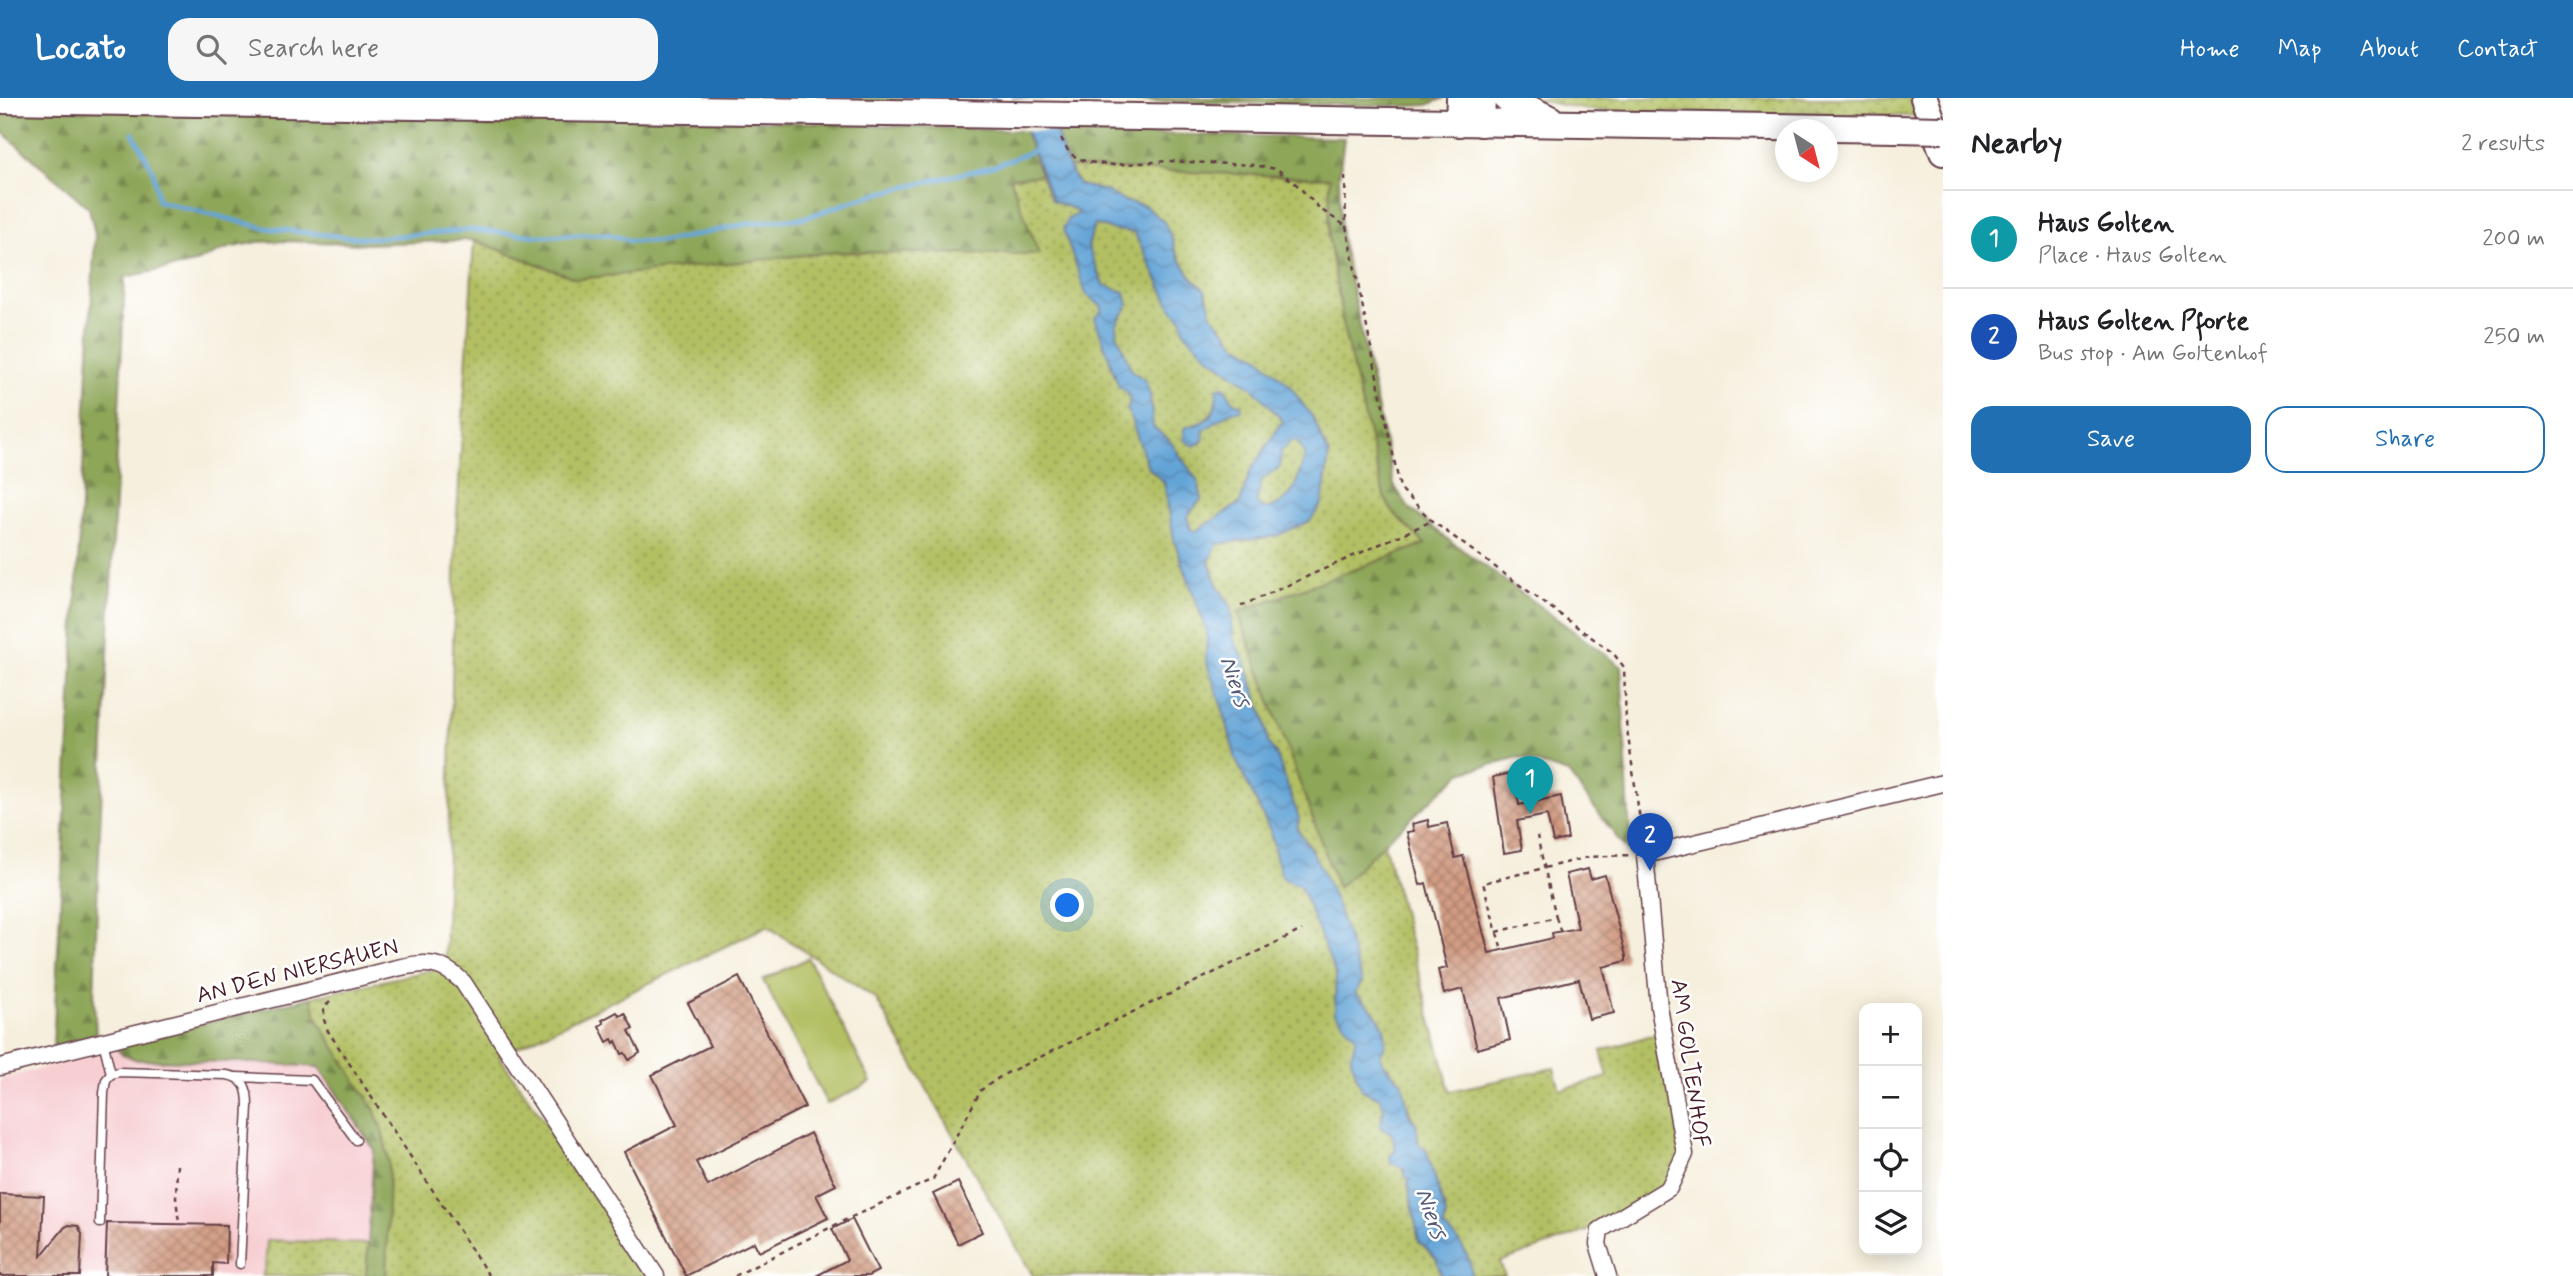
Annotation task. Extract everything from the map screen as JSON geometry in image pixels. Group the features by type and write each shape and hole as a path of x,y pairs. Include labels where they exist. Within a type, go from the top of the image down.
{"main road":[{"path":"1506,98 1561,124"},
{"path":"1924,98 1943,152"},
{"path":"0,100 953,114 1068,126 1470,111 1561,124 1943,130"}],"street":[{"path":"1645,855 1943,783"},
{"name":"AM GOLTENHOF","path":"1608,1276 1598,1244 1600,1230 1669,1188 1685,1154 1659,1007 1645,855"},
{"name":"AN DEN NIERSAUEN","path":"0,1067 397,968 425,962 440,965 452,971 463,982 656,1276"}],"lane":[{"path":"100,1223 105,1085 111,1074 103,1041"},
{"path":"111,1074 119,1072 312,1080 356,1140"},
{"path":"236,1077 248,1091 240,1265"}],"path":[{"path":"1068,126 1070,154 1087,162 1114,165 1168,161 1253,165 1277,169 1320,209 1346,226"},
{"path":"1345,176 1346,226 1400,488 1432,521 1613,653 1624,667 1626,722 1645,855 1589,857 1483,883 1501,947"},
{"path":"1241,606 1432,521"},
{"path":"1537,836 1561,933"},
{"path":"1497,933 1556,917"},
{"path":"735,1276 933,1179 981,1090 1003,1075 1302,930"},
{"path":"335,996 324,1007 324,1020 328,1031 489,1276"},
{"path":"177,1165 176,1198 179,1223"}],"shaded area":[{"path":"117,1049 123,1055 319,1067 374,1149 369,1244 267,1240 262,1276 0,1276 0,1079"}],"green space":[{"path":"638,98 947,98 931,104"},
{"path":"1063,98 1445,98 1427,105 1407,106"},
{"path":"1526,98 1911,98 1918,116 1628,112 1588,110"},
{"path":"0,108 667,117 1025,131 1041,175 1010,178 1039,254 832,252 577,279 474,240 367,244 286,241 257,242 228,248 191,264 125,277 98,876 94,999 96,1034 53,1046 95,234 89,208 0,130"},
{"path":"1056,132 1344,138 1339,177 1341,236 1394,485 1408,507 1445,537 1621,666 1631,856 1568,773 1519,757 1461,773 1338,888 1238,612 1425,544 1392,511 1384,496 1345,335 1329,238 1330,178 1068,167"},
{"path":"1068,167 1330,178 1329,238 1345,335 1384,496 1392,511 1425,544 1238,612 1338,888 1384,843 1450,1091 1554,1068 1560,1090 1608,1077 1601,1051 1664,1031 1685,1154 1670,1188 1586,1231 1500,1262 1505,1276 1471,1276 1472,1272 1443,1229 1446,1214 1426,1149 1419,1145 1408,1106 1389,1067 1383,1063 1355,993 1311,847 1297,829 1276,754 1268,743 1265,721 1256,694 1244,659 1233,639 1231,606 1217,585 1209,561 1217,544 1276,536 1322,504 1329,455 1313,418 1259,357 1235,343 1212,315 1205,290 1192,279 1175,251 1172,238 1145,206 1124,201 1106,191 1079,185"},
{"path":"1041,175 1052,200 1076,210 1078,215 1068,219 1099,295 1111,365 1121,386 1128,393 1148,467 1164,482 1174,540 1207,631 1206,660 1225,716 1236,760 1270,830 1277,861 1300,885 1336,975 1335,1013 1357,1037 1351,1059 1362,1090 1380,1098 1384,1109 1381,1116 1392,1133 1401,1166 1412,1180 1408,1183 1419,1241 1436,1258 1442,1276 1033,1276 876,999 767,926 499,1056 653,1276 386,1276 389,1163 383,1134 375,1111 317,1019 312,997 445,967 456,531 474,240 577,279 832,252 1038,254 1010,177"},
{"path":"1094,224 1134,232 1172,309 1209,357 1254,389 1283,421 1250,472 1240,503 1195,532 1191,530 1187,517 1202,498 1169,440 1153,427 1150,395 1132,371 1117,334 1116,325 1128,306 1103,285 1088,247","holes":["1224,387 1234,402 1230,412 1204,430 1197,424 1214,408"]},
{"path":"1292,441 1298,441 1305,456 1296,483 1281,503 1262,509 1256,502 1262,479 1280,467 1281,451"},
{"path":"808,958 871,1082 827,1104 763,980"},
{"path":"312,997 317,1019 375,1111 383,1134 389,1163 386,1276 366,1276 374,1149 319,1067 138,1060 123,1055 117,1049 120,1044"},
{"path":"267,1240 369,1244 366,1276 262,1276"}],"water":[{"name":"Niers","path":"1013,98 1044,98 1068,167 1079,185 1106,191 1124,201 1145,206 1164,222 1175,251 1192,278 1205,290 1212,315 1235,343 1259,357 1289,385 1313,418 1329,455 1322,504 1310,521 1276,536 1217,544 1209,562 1217,585 1231,606 1233,639 1244,659 1265,721 1268,743 1276,754 1299,818 1297,829 1319,864 1343,923 1362,982 1355,993 1374,1012 1384,1029 1386,1037 1380,1055 1383,1063 1403,1084 1409,1115 1416,1123 1419,1145 1426,1149 1446,1214 1444,1228 1464,1249 1470,1262 1471,1276 1442,1276 1436,1258 1419,1241 1408,1182 1411,1180 1406,1177 1403,1168 1391,1163 1390,1156 1396,1151 1392,1133 1380,1127 1384,1109 1380,1098 1362,1090 1351,1059 1356,1037 1335,1013 1336,975 1300,885 1283,879 1270,830 1236,760 1225,716 1206,660 1207,631 1174,540 1164,482 1148,467 1127,408 1130,403 1128,393 1119,387 1095,318 1102,311 1102,307 1086,294 1063,228 1068,219 1078,214 1076,210 1052,200","holes":["1094,224 1134,232 1172,309 1182,319 1184,332 1209,357 1254,389 1283,421 1250,472 1240,503 1196,531 1191,530 1187,517 1202,498 1197,480 1169,440 1153,427 1150,395 1145,380 1132,371 1117,334 1116,325 1128,306 1125,292 1103,285 1088,247","1292,441 1298,441 1305,456 1293,491 1282,503 1263,509 1256,503 1262,479 1280,467 1281,451"]},
{"path":"1224,387 1234,402 1241,405 1242,410 1230,412 1204,430 1203,441 1194,446 1184,440 1184,428 1201,423 1211,416 1216,405 1217,388"}],"pier":[{"path":"1009,99 1048,100 1060,132 1021,131"}],"building":[{"path":"1513,773 1519,805 1561,796 1568,839 1553,842 1547,815 1517,821 1522,850 1504,853 1493,777"},
{"path":"1428,820 1429,827 1447,823 1455,858 1463,856 1489,953 1553,938 1552,933 1578,928 1566,874 1588,869 1591,879 1605,875 1626,956 1626,961 1603,967 1614,1013 1589,1019 1579,979 1501,998 1510,1040 1477,1049 1463,989 1444,994 1438,970 1447,968 1426,883 1420,885 1407,832 1414,831 1412,824"},
{"path":"739,977 805,1107 696,1162 708,1186 810,1133 836,1185 816,1195 828,1218 759,1252 754,1242 686,1276 624,1152 677,1125 652,1075 710,1046 688,1003"},
{"path":"617,1012 620,1016 625,1013 633,1029 629,1031 640,1053 629,1060 625,1053 622,1054 616,1041 614,1043 612,1039 607,1042 599,1026 604,1023 602,1020"},
{"path":"958,1182 982,1232 958,1244 933,1194"},
{"path":"0,1194 44,1196 41,1256 65,1227 78,1226 82,1234 80,1276 0,1276"},
{"path":"852,1219 878,1271 868,1276 816,1276 847,1260 832,1229"},
{"path":"107,1223 227,1225 226,1264 213,1263 213,1276 105,1276"}],"waterway":[{"path":"992,98 1003,105"},
{"path":"133,133 153,171 158,201 265,228 372,238 471,230 539,236 607,234 631,241 664,242 751,223 804,218 868,196 994,166 1035,150"}],"place":[{"name":"Haus Golten","path":"1530,814"},
{"name":"Haus Golten Pforte","path":"1650,871"}]}
